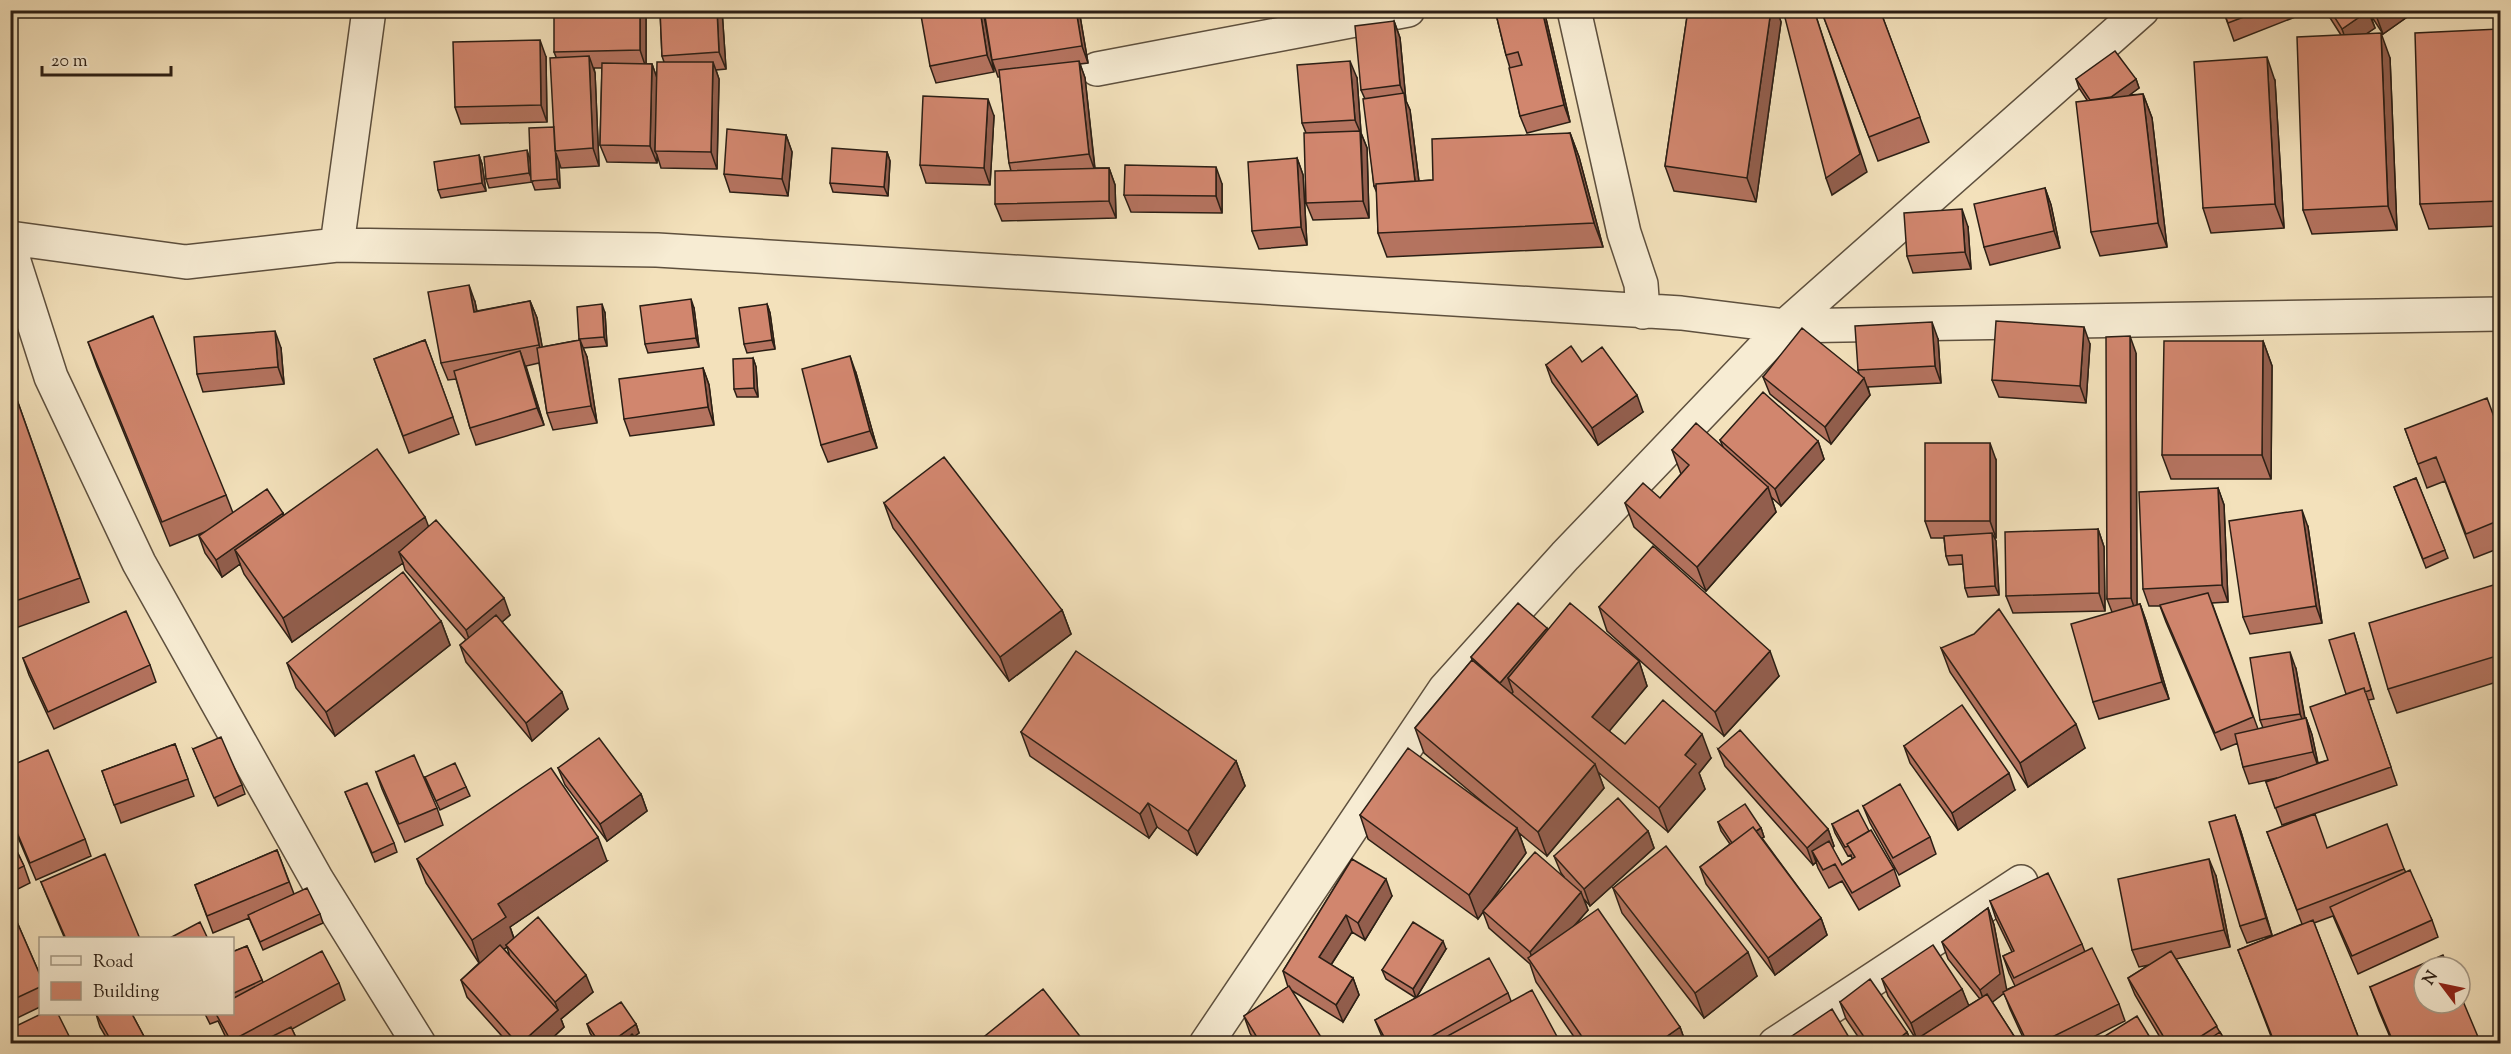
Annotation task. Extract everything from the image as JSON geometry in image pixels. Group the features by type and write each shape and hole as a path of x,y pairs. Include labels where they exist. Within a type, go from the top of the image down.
{"street":[{"path":"337,245 369,10"},
{"path":"1097,69 1408,10"},
{"path":"1574,10 1624,233 1641,284 1643,312"},
{"path":"1206,1044 1445,689 1565,556 1785,326 2142,10"},
{"path":"10,238 186,262 337,245 657,250 1681,313 1785,326 2500,314"},
{"path":"10,249 51,377 139,563 317,880 419,1044"},
{"path":"1775,1044 2021,882"}],"building":[{"path":"554,10 640,10 640,50 554,52"},
{"path":"660,10 717,10 719,52 662,56"},
{"path":"920,10 980,10 987,55 930,66"},
{"path":"984,10 1076,10 1082,46 992,60"},
{"path":"1495,10 1542,10 1564,105 1520,116 1509,68 1522,65 1518,52 1506,55"},
{"path":"1688,10 1771,10 1747,178 1665,166"},
{"path":"1783,10 1814,10 1860,154 1826,178"},
{"path":"1821,10 1880,10 1920,117 1869,137"},
{"path":"2223,10 2262,10 2228,23"},
{"path":"2330,10 2368,10 2368,11 2342,29"},
{"path":"1394,21 1400,85 1361,90 1355,26"},
{"path":"2499,29 2500,201 2420,204 2415,33"},
{"path":"2381,33 2388,206 2303,210 2297,37"},
{"path":"540,40 541,105 455,107 453,42"},
{"path":"2115,51 2136,79 2111,97 2090,100 2076,79"},
{"path":"589,56 593,148 555,151 550,58"},
{"path":"2267,57 2275,204 2203,208 2194,62"},
{"path":"1079,61 1089,154 1009,163 999,70"},
{"path":"1350,61 1355,120 1302,123 1297,65"},
{"path":"657,62 713,62 711,152 655,151"},
{"path":"602,63 652,64 650,146 600,145"},
{"path":"1404,93 1415,181 1374,186 1363,99"},
{"path":"2143,94 2158,223 2091,232 2076,102"},
{"path":"923,96 988,99 984,168 920,165"},
{"path":"554,127 557,179 531,181 529,128"},
{"path":"727,129 786,135 782,179 724,174"},
{"path":"1360,131 1363,201 1306,203 1304,133"},
{"path":"1570,133 1594,223 1378,233 1376,184 1433,180 1432,139"},
{"path":"832,148 887,152 884,187 830,183"},
{"path":"527,150 529,173 486,179 484,157"},
{"path":"479,155 482,183 438,190 434,162"},
{"path":"1297,158 1301,227 1252,231 1248,162"},
{"path":"1125,165 1216,167 1216,196 1124,195"},
{"path":"1109,168 1109,201 995,204 995,171"},
{"path":"2045,188 2054,231 1984,247 1974,204"},
{"path":"1962,209 1965,252 1907,256 1904,213"},
{"path":"469,285 474,312 530,301 539,345 441,363 428,292"},
{"path":"691,299 696,338 645,344 640,306"},
{"path":"602,304 604,337 579,339 577,307"},
{"path":"767,304 772,340 744,344 739,308"},
{"path":"153,316 226,495 162,522 88,342"},
{"path":"1996,321 2084,327 2080,386 1992,380"},
{"path":"1932,322 1935,366 1858,370 1855,326"},
{"path":"1802,328 1864,378 1825,427 1763,377"},
{"path":"275,331 278,367 197,374 194,337"},
{"path":"2130,336 2131,598 2107,599 2106,337"},
{"path":"425,340 453,417 403,436 374,359"},
{"path":"580,340 591,406 547,413 537,348"},
{"path":"2164,341 2263,341 2262,455 2162,455"},
{"path":"1571,346 1582,362 1602,347 1637,395 1592,428 1546,365"},
{"path":"520,351 537,408 470,428 454,371"},
{"path":"850,356 870,431 821,445 802,369"},
{"path":"753,358 754,388 734,389 733,359"},
{"path":"703,368 708,407 624,419 619,379"},
{"path":"10,380 80,578 10,603"},
{"path":"1763,392 1818,441 1775,489 1720,440"},
{"path":"2487,398 2500,433 2500,520 2466,534 2436,457 2418,464 2405,429"},
{"path":"1696,423 1768,487 1697,567 1625,503 1643,483 1660,498 1689,465 1672,450"},
{"path":"1925,443 1990,443 1990,521 1925,521"},
{"path":"377,449 425,517 283,618 235,550"},
{"path":"944,457 1062,610 1000,657 884,503"},
{"path":"2416,478 2445,550 2423,559 2394,487"},
{"path":"2218,488 2222,585 2143,589 2139,492"},
{"path":"267,489 283,513 216,560 199,536"},
{"path":"2302,510 2316,606 2243,617 2229,521"},
{"path":"436,520 504,598 466,630 399,552"},
{"path":"2098,529 2099,593 2006,596 2005,532"},
{"path":"1992,533 1995,586 1965,588 1962,555 1946,556 1944,536"},
{"path":"1653,546 1770,651 1715,712 1599,607"},
{"path":"403,572 441,621 326,712 287,663"},
{"path":"2500,583 2500,655 2388,689 2369,623"},
{"path":"2208,593 2253,717 2215,733 2160,605"},
{"path":"1518,603 1547,628 1500,683 1471,657"},
{"path":"1570,603 1639,661 1592,717 1625,744 1663,700 1702,734 1685,755 1696,764 1659,808 1508,678"},
{"path":"2140,604 2162,682 2093,702 2071,624"},
{"path":"1999,609 2076,724 2020,763 1941,648 1974,634"},
{"path":"126,611 150,665 48,712 23,658"},
{"path":"496,615 562,692 526,723 460,645"},
{"path":"2354,633 2371,690 2365,692 2364,688 2346,694 2329,640"},
{"path":"1076,651 1236,761 1188,831 1148,803 1140,814 1021,732"},
{"path":"2290,652 2300,714 2260,720 2250,658"},
{"path":"1472,660 1595,764 1538,832 1415,728"},
{"path":"2364,688 2391,767 2275,808 2266,782 2328,760 2310,707"},
{"path":"1962,705 2009,773 1952,813 1904,746"},
{"path":"2306,718 2313,752 2243,767 2235,734"},
{"path":"1740,730 1828,829 1807,848 1718,749"},
{"path":"221,737 242,785 214,798 193,749"},
{"path":"599,738 641,794 600,824 558,768"},
{"path":"175,744 188,779 114,805 102,771"},
{"path":"1408,748 1517,828 1469,895 1360,815"},
{"path":"48,750 85,839 30,863 10,816 10,766"},
{"path":"414,755 437,808 399,824 376,772"},
{"path":"455,763 466,787 436,801 425,777"},
{"path":"551,768 598,837 498,904 506,917 472,940 417,859"},
{"path":"367,783 394,843 372,853 345,792"},
{"path":"1900,784 1930,837 1893,858 1863,806"},
{"path":"1618,798 1648,831 1584,889 1554,856"},
{"path":"1745,804 1761,828 1756,831 1753,827 1732,843 1718,822"},
{"path":"1858,810 1869,831 1845,847 1832,824"},
{"path":"2315,814 2327,848 2387,824 2404,869 2297,910 2267,832"},
{"path":"2235,815 2266,918 2240,926 2209,822"},
{"path":"1753,827 1821,918 1768,958 1700,867"},
{"path":"1871,830 1894,869 1852,893 1835,864 1823,870 1812,851 1829,841 1842,865 1855,857 1847,844"},
{"path":"10,837 24,866 10,873"},
{"path":"1666,846 1748,952 1695,993 1613,888"},
{"path":"277,850 289,882 207,916 195,885"},
{"path":"1535,852 1581,892 1530,952 1483,911"},
{"path":"105,854 139,937 65,937 41,882"},
{"path":"1352,859 1386,879 1358,923 1346,915 1319,957 1353,978 1336,1005 1283,971"},
{"path":"2209,859 2224,930 2132,950 2118,879"},
{"path":"2410,870 2432,920 2352,956 2330,907"},
{"path":"2048,873 2082,944 2014,978 2003,956 2014,951 1990,901"},
{"path":"307,888 320,914 260,942 248,915"},
{"path":"10,906 39,973 39,987 10,1001"},
{"path":"1988,908 2000,974 1980,990 1942,942"},
{"path":"1598,909 1680,1027 1656,1044 1587,1044 1528,958"},
{"path":"538,917 586,975 555,1002 506,945"},
{"path":"2313,920 2361,1044 2275,1044 2238,950"},
{"path":"200,922 207,937 172,937"},
{"path":"1413,922 1443,941 1413,989 1382,970"},
{"path":"500,945 558,1010 520,1044 461,980"},
{"path":"1933,945 1962,989 1911,1023 1882,979"},
{"path":"247,946 262,980 234,993 234,951"},
{"path":"2092,948 2119,1004 2038,1044 2028,1044 2003,992"},
{"path":"322,951 339,983 231,1041 217,1015 234,1015 234,998"},
{"path":"2171,951 2217,1026 2189,1044 2168,1044 2128,978"},
{"path":"1489,958 1508,993 1418,1044 1388,1044 1375,1020"},
{"path":"2412,969 2412,1015 2469,1015 2481,1044 2394,1044 2370,987"},
{"path":"1870,979 1907,1032 1892,1044 1869,1044 1840,1002"},
{"path":"1289,986 1321,1037 1310,1044 1261,1044 1244,1016"},
{"path":"1043,989 1086,1044 975,1044"},
{"path":"1532,990 1561,1044 1433,1044"},
{"path":"1987,994 2014,1036 2002,1044 1909,1044"},
{"path":"621,1002 636,1024 608,1044 600,1044 587,1024"},
{"path":"1832,1009 1853,1044 1780,1044"},
{"path":"39,1015 58,1015 73,1044 10,1044 10,1029"},
{"path":"97,1015 133,1015 148,1044 113,1044"},
{"path":"2137,1016 2154,1044 2092,1044"},
{"path":"291,1027 299,1044 257,1044"},
{"path":"2220,1032 2227,1044 2202,1044"},
{"path":"632,1034 641,1044 622,1044"},
{"path":"1328,1039 1331,1044 1321,1044"}]}
